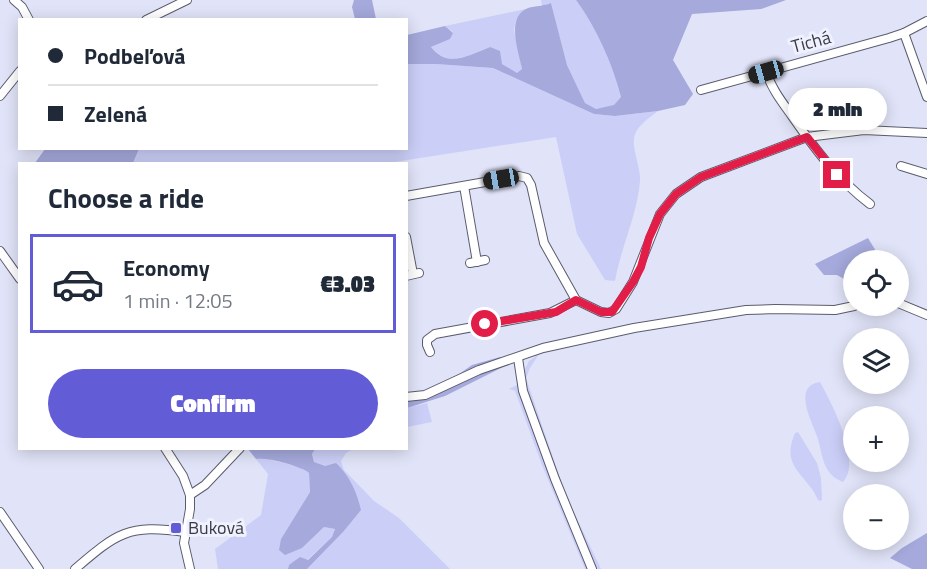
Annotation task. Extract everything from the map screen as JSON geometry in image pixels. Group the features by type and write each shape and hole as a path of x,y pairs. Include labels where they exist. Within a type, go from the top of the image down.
{"street":[{"path":"14,0 22,7 28,18"},
{"path":"150,18 188,0"},
{"name":"Tichá","path":"701,90 904,33 927,21"},
{"path":"904,33 927,97"},
{"path":"766,72 773,88 807,137 837,175 870,204"},
{"path":"0,96 18,75"},
{"path":"408,196 519,176 527,178 531,185 544,243 576,300 605,313 616,309 641,267 649,238 660,214 676,194 688,184 713,172 807,137 864,130 927,133"},
{"path":"901,166 927,174"},
{"path":"464,186 478,262"},
{"path":"408,248 413,274"},
{"path":"0,252 18,276"},
{"path":"430,352 426,343 429,337 435,334 556,312 576,300"},
{"path":"408,397 425,395 479,370 543,348 615,332 746,310 843,308"},
{"path":"909,308 927,315"},
{"path":"518,357 523,391 555,479 592,569"},
{"path":"166,450 183,476 190,495 190,509 185,532 185,553 190,569"},
{"path":"190,495 205,485 238,450"},
{"path":"0,512 39,569"},
{"path":"75,569 117,536 127,532 158,528 185,532"}],"shaded area":[{"path":"354,0 372,0 376,18 355,18 352,7"},
{"path":"541,0 576,0 584,11 603,47 621,97 614,106 596,109 585,103 567,65 551,3 542,6"},
{"path":"576,0 786,0 761,9 692,14 673,60 693,94 685,105 658,111 615,116 594,114 493,68 408,64 408,35 445,26 453,33 450,39 431,47 438,54 452,59 490,47 500,51 502,64 517,73 522,69 515,36 517,19 528,8 551,3 567,65 585,103 596,109 614,105 621,97 603,47"},
{"path":"526,9 516,20 514,30 522,69 517,74 502,64 490,47 452,59 438,54 431,47 450,39 453,32 445,26"},
{"path":"408,64 493,68 594,114 615,116 658,111 643,123 635,135 634,148 640,181 615,281 605,280 577,234 556,137 394,162 134,162 139,150 408,150"},
{"path":"44,150 139,150 133,162 36,162"},
{"path":"868,238 875,250 844,250"},
{"path":"843,250 843,278 837,275 824,275 815,264"},
{"path":"539,354 526,378 566,496 601,569 585,569 542,465 515,391 509,389 517,385 529,361"},
{"path":"500,357 507,365 445,396 408,408 408,399 435,391 472,365"},
{"path":"820,382 843,432 843,472 848,472 843,482 836,479 827,469 808,413 805,397 812,385"},
{"path":"427,403 432,422 408,427 408,408"},
{"path":"798,432 817,463 821,478 822,500 819,501 791,458 792,443 795,433"},
{"path":"249,450 314,450 312,454 314,462 325,466 336,463 352,485 361,510 307,569 288,569 289,565 300,557 308,560 332,537 335,529 324,527 302,548 285,555 279,550 281,539 310,492 309,473 284,463 256,459"},
{"path":"314,450 351,450 341,461 344,470 374,501 399,518 450,569 307,569 343,532 325,467 314,462 312,454"},
{"path":"264,458 309,473 310,492 281,539 302,548 324,527 335,529 332,537 307,560 289,565 288,569 218,569 215,549 261,515 268,474 256,459"},
{"path":"927,533 927,569 912,569 890,558 900,550 909,550 909,544"}],"place":[{"name":"Buková","path":"176,528"}],"route":[{"path":"485,324 556,312 576,300 601,312 612,312 641,267 649,238 660,214 676,194 701,177 807,137 837,175"}]}
